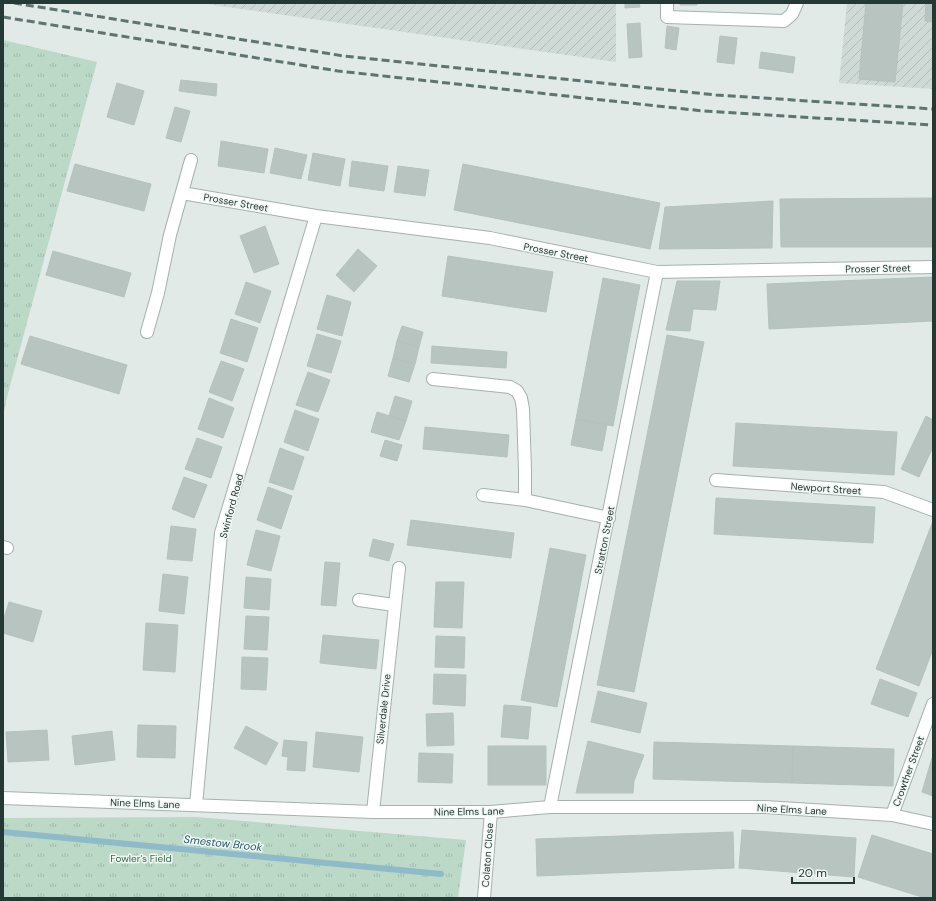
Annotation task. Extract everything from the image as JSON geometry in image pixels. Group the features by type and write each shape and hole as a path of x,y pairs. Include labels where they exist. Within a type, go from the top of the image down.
{"street":[{"path":"667,3 667,17 761,21 784,21 792,14 798,3"},
{"path":"147,332 158,293 170,235 191,160"},
{"name":"Prosser Street","path":"182,193 316,216 490,238 657,272 933,268"},
{"name":"Swinford Road","path":"196,805 222,533 316,216"},
{"name":"Stratton Street","path":"550,807 657,272"},
{"path":"434,379 510,388 517,391 521,398 523,409 525,500"},
{"name":"Newport Street","path":"716,480 884,492 933,510"},
{"path":"483,495 525,500 609,518"},
{"name":"Silverdale Drive","path":"373,812 399,568"},
{"path":"359,600 394,605"},
{"name":"Crowther Street","path":"892,815 933,704"},
{"name":"Nine Elms Lane","path":"3,798 373,812 490,812 550,807 765,807 892,815 933,824"},
{"name":"Colaton Close","path":"484,898 490,812"}],"shaded area":[{"path":"200,3 616,3 616,62"},
{"path":"847,3 933,3 933,89 839,83"}],"green space":[{"path":"3,40 97,62 3,417"},
{"name":"Fowler's Field","path":"196,817 466,840 458,898 3,898 3,818"}],"building":[{"path":"625,3 639,3 640,7 625,8"},
{"path":"680,3 697,3 697,5 680,5"},
{"path":"866,3 903,3 895,82 859,79"},
{"path":"926,3 933,3 933,22 925,21"},
{"path":"640,23 642,57 629,58 627,24"},
{"path":"667,26 679,28 676,50 665,48"},
{"path":"720,36 737,38 734,64 717,62"},
{"path":"761,52 795,57 793,73 759,68"},
{"path":"181,80 217,84 216,96 179,91"},
{"path":"117,83 144,91 134,125 107,117"},
{"path":"175,107 190,111 181,142 166,138"},
{"path":"221,141 268,149 264,173 218,166"},
{"path":"275,148 307,155 301,179 270,173"},
{"path":"313,153 345,159 340,186 308,180"},
{"path":"352,161 388,166 384,191 349,186"},
{"path":"75,164 151,184 144,211 67,191"},
{"path":"463,164 660,203 650,249 454,210"},
{"path":"398,166 429,170 425,196 394,192"},
{"path":"933,198 933,247 781,247 780,199"},
{"path":"773,201 772,248 659,249 665,207"},
{"path":"265,226 279,264 254,273 240,236"},
{"path":"358,249 377,266 354,292 336,275"},
{"path":"53,251 131,273 124,297 46,275"},
{"path":"448,256 553,272 546,312 442,296"},
{"path":"933,277 933,321 769,329 767,284"},
{"path":"603,278 640,285 613,426 576,419"},
{"path":"677,281 720,281 716,310 693,309 690,331 666,330"},
{"path":"246,282 271,291 260,323 235,314"},
{"path":"327,295 351,302 342,336 317,329"},
{"path":"231,319 258,328 247,362 220,353"},
{"path":"402,326 423,332 419,347 397,341"},
{"path":"317,334 341,341 331,373 307,366"},
{"path":"667,335 704,342 634,692 597,685"},
{"path":"30,336 127,365 119,394 21,364"},
{"path":"397,341 419,347 415,364 393,358"},
{"path":"432,346 507,352 506,368 431,363"},
{"path":"393,358 415,364 409,382 388,376"},
{"path":"221,361 244,369 232,401 209,392"},
{"path":"308,372 330,380 318,412 296,405"},
{"path":"395,396 412,401 406,421 389,416"},
{"path":"209,398 234,408 223,438 198,429"},
{"path":"295,410 319,419 308,451 284,442"},
{"path":"377,412 406,421 399,440 371,432"},
{"path":"926,416 933,420 933,447 919,477 901,469"},
{"path":"576,419 607,425 602,451 571,445"},
{"path":"736,423 897,432 894,475 733,466"},
{"path":"425,427 509,435 507,457 423,449"},
{"path":"197,438 222,447 211,478 185,469"},
{"path":"385,440 402,445 397,461 380,456"},
{"path":"280,448 304,457 293,490 269,482"},
{"path":"184,477 207,485 194,518 172,509"},
{"path":"268,487 292,496 281,529 257,520"},
{"path":"716,498 875,507 873,543 714,534"},
{"path":"411,520 514,533 511,558 407,545"},
{"path":"933,521 933,649 919,686 876,669"},
{"path":"171,526 196,529 192,561 167,559"},
{"path":"256,530 280,536 271,571 247,565"},
{"path":"373,539 394,544 389,561 369,556"},
{"path":"550,548 586,555 557,707 521,700"},
{"path":"325,562 340,563 336,606 321,605"},
{"path":"163,574 188,577 184,614 159,611"},
{"path":"246,577 271,579 269,610 244,608"},
{"path":"436,582 464,582 462,628 434,627"},
{"path":"9,602 42,611 33,642 3,633 3,621"},
{"path":"246,616 269,617 267,650 244,649"},
{"path":"146,623 178,625 175,672 143,670"},
{"path":"323,635 379,640 376,669 320,663"},
{"path":"436,636 465,637 464,668 435,667"},
{"path":"242,657 268,658 266,690 241,689"},
{"path":"434,674 466,675 465,706 433,704"},
{"path":"880,679 917,693 908,717 871,704"},
{"path":"598,691 647,703 640,733 591,722"},
{"path":"504,705 531,707 528,739 501,737"},
{"path":"453,713 454,745 427,746 426,714"},
{"path":"138,725 176,726 175,758 137,757"},
{"path":"246,726 278,743 266,765 234,748"},
{"path":"47,730 49,760 8,762 6,732"},
{"path":"112,731 115,760 75,765 72,736"},
{"path":"316,732 363,737 359,772 313,767"},
{"path":"284,740 307,742 305,771 287,770 288,757 282,756"},
{"path":"588,741 644,755 634,781 633,793 576,793"},
{"path":"654,742 793,746 792,783 653,779"},
{"path":"488,746 546,746 546,785 488,785"},
{"path":"793,746 894,749 893,786 792,783"},
{"path":"419,753 453,754 452,783 418,782"},
{"path":"932,758 933,759 933,796 922,792"},
{"path":"742,830 856,838 854,877 739,868"},
{"path":"733,832 734,868 537,876 536,839"},
{"path":"872,835 933,854 933,898 925,898 858,877"}],"waterway":[{"name":"Smestow Brook","path":"3,832 441,874"}],"railway":[{"path":"14,3 344,56 716,95 933,109"},
{"path":"3,17 338,71 703,111 933,125"}]}
